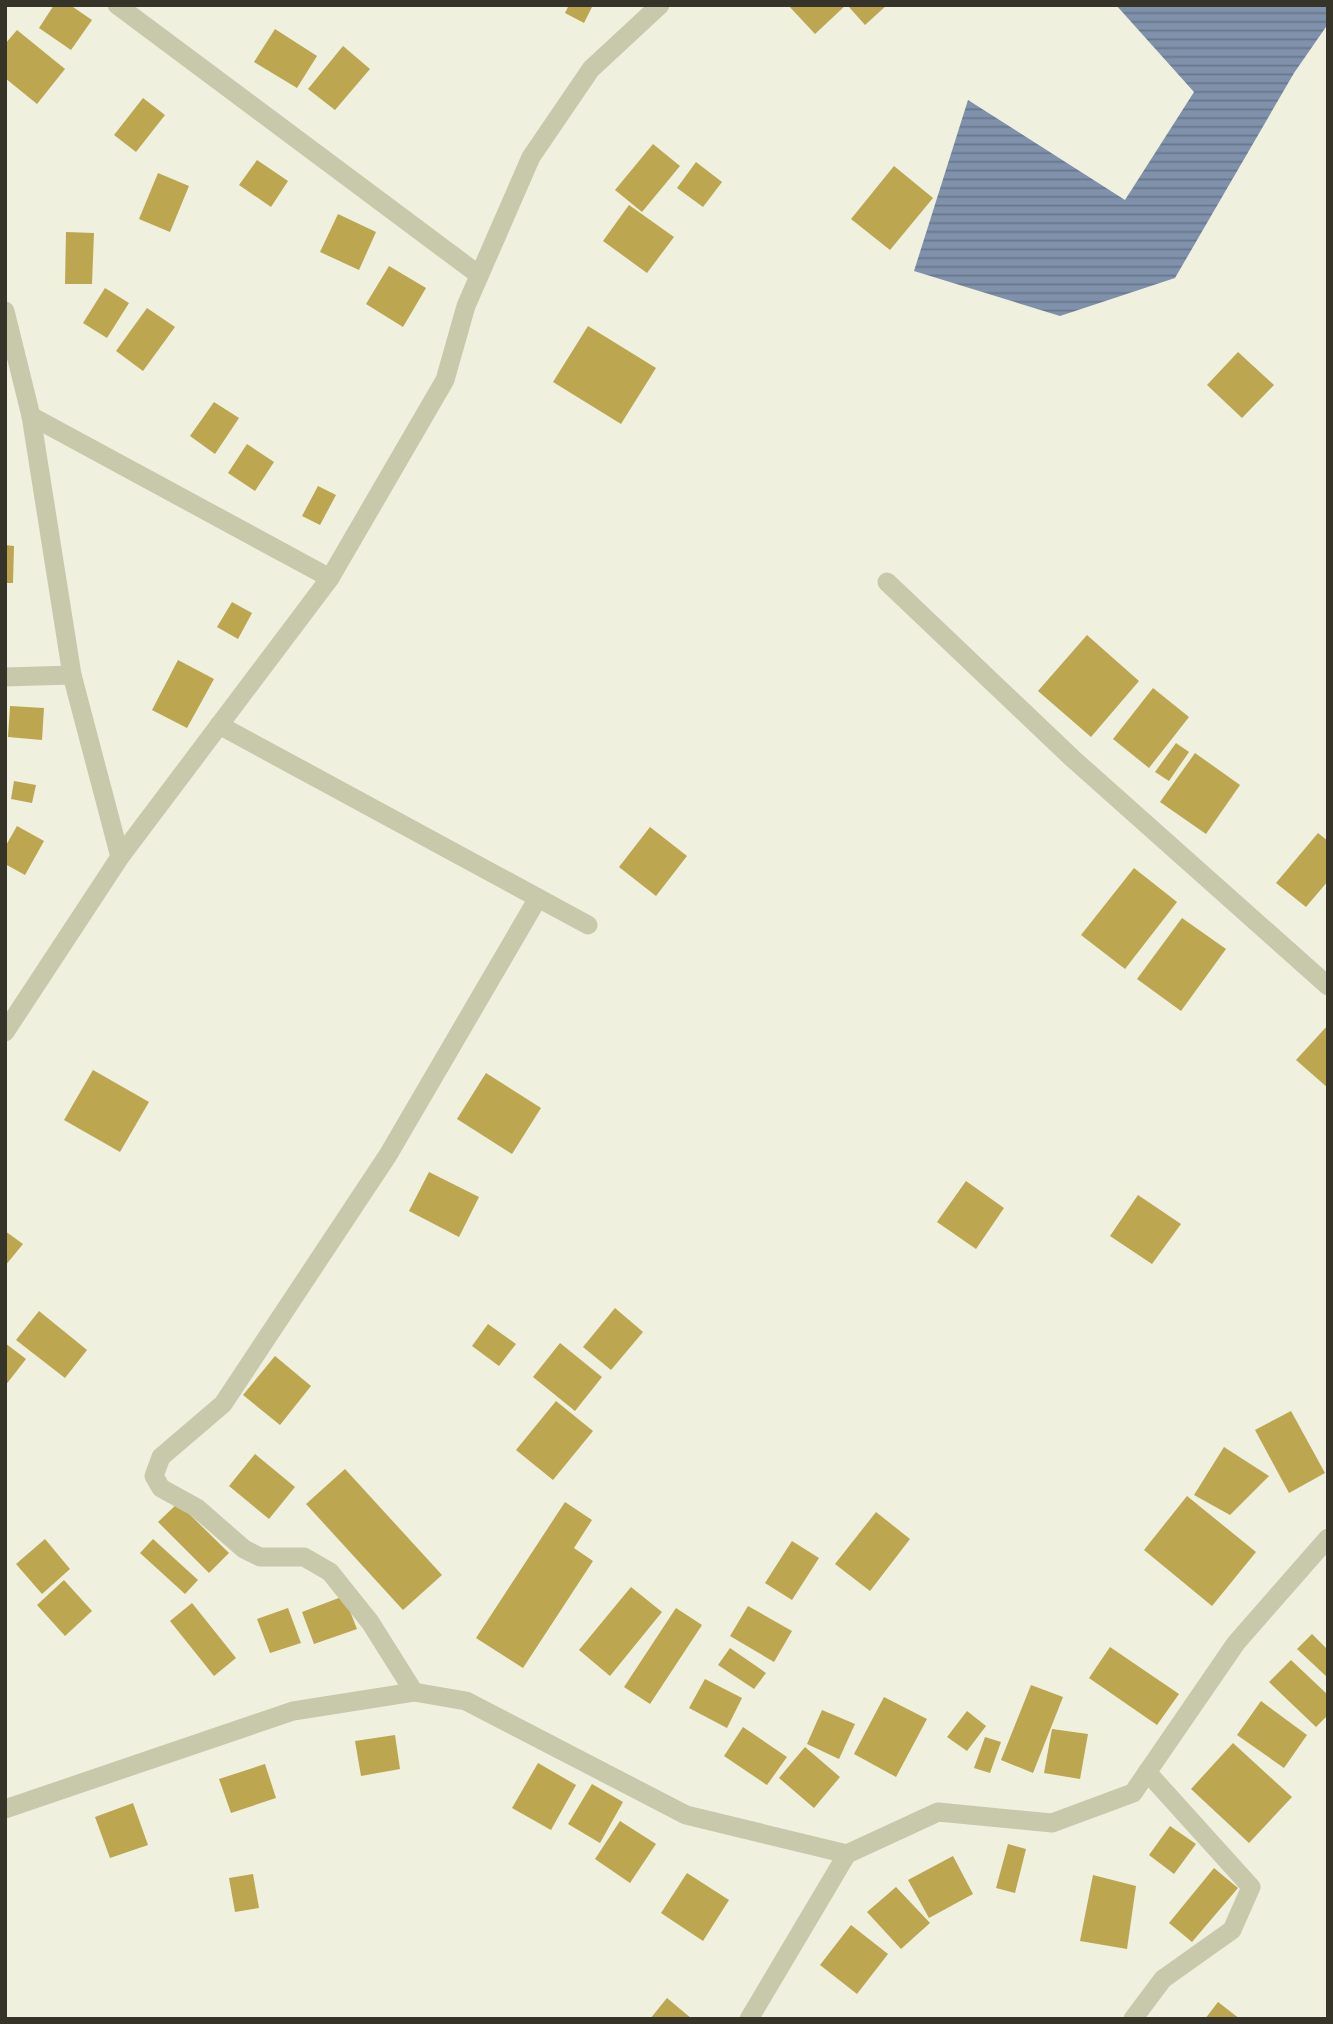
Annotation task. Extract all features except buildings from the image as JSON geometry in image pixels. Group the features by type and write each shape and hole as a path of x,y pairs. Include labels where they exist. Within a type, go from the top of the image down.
{"street":[{"path":"117,5 479,275"},
{"path":"5,1032 120,856 330,578 445,380 466,306 531,157 591,69 660,5"},
{"path":"5,311 31,416 72,675 120,856"},
{"path":"31,416 330,578"},
{"path":"887,582 1072,758 1328,986"},
{"path":"5,677 72,675"},
{"path":"219,725 588,925"},
{"path":"414,1692 370,1622 330,1573 304,1557 260,1557 244,1549 197,1508 161,1488 155,1476 161,1457 223,1404 366,1189 538,898"},
{"path":"749,2019 847,1854 938,1812 1052,1823 1133,1793 1236,1643 1328,1538"},
{"path":"5,1810 292,1711 414,1692 466,1701 686,1815 847,1854"},
{"path":"1133,2019 1163,1979 1232,1930 1251,1887 1147,1772"}],"water":[{"path":"1116,5 1328,5 1328,24 1294,73 1175,278 1060,316 914,271 968,100 1125,200 1194,92"}]}
